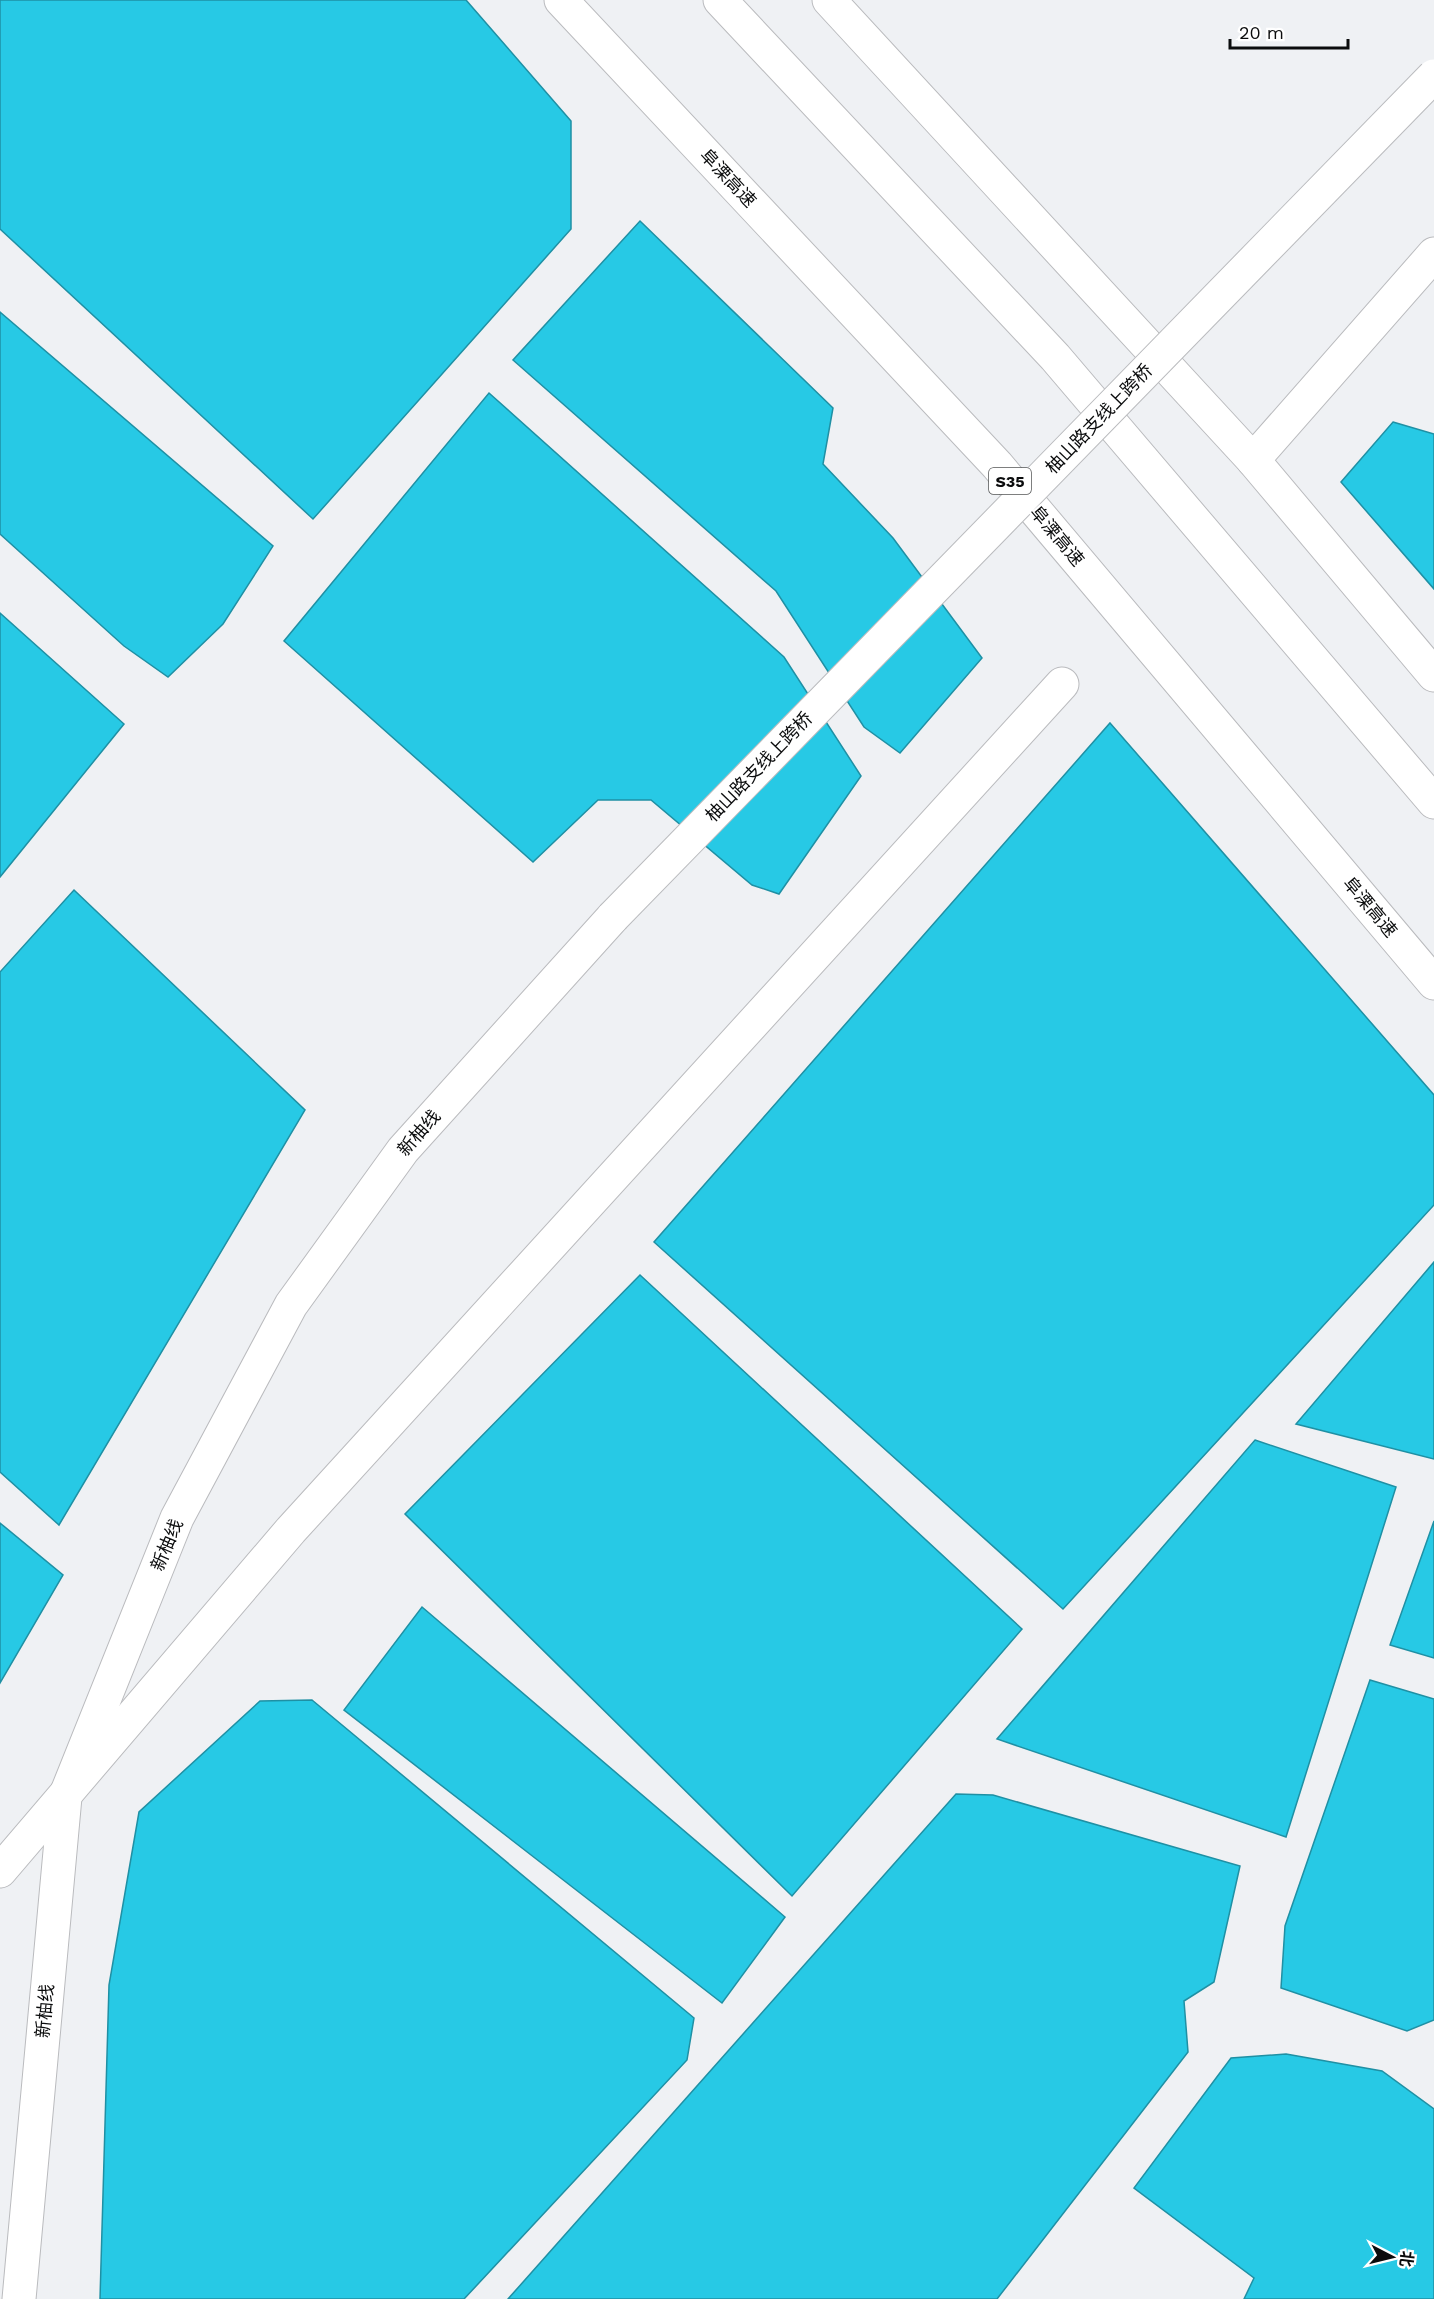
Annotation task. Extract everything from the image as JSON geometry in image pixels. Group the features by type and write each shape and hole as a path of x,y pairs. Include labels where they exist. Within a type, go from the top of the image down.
{"main road":[{"name":"阜溧高速","path":"561,0 997,465 1434,984"},
{"path":"720,0 1055,357 1434,802"},
{"path":"829,0 1253,460 1434,675"},
{"name":"柚山路支线上跨桥","path":"613,917 1434,76"},
{"path":"1253,460 1434,254"},
{"path":"0,1871 291,1530 1062,684"},
{"name":"新柚线","path":"19,2299 65,1797 177,1518 291,1305 403,1150 613,917"}],"water":[{"path":"0,0 466,0 571,121 571,229 313,519 0,229"},
{"path":"640,221 833,408 823,464 893,538 982,658 900,753 864,727 776,591 513,360"},
{"path":"0,312 273,546 223,624 168,677 124,646 0,534"},
{"path":"489,393 784,657 861,776 779,894 752,885 651,800 598,800 533,862 284,641"},
{"path":"1393,422 1434,434 1434,589 1341,482"},
{"path":"0,613 124,724 0,877"},
{"path":"1110,723 1434,1095 1434,1205 1063,1609 654,1242"},
{"path":"74,890 305,1110 59,1525 0,1472 0,972"},
{"path":"1434,1262 1434,1459 1296,1424"},
{"path":"640,1275 1022,1629 792,1896 405,1514"},
{"path":"1255,1440 1396,1487 1286,1837 997,1739"},
{"path":"1434,1521 1434,1658 1390,1645"},
{"path":"0,1523 63,1575 0,1683"},
{"path":"422,1607 785,1917 722,2003 344,1710"},
{"path":"1370,1680 1434,1699 1434,2020 1407,2031 1281,1988 1285,1926"},
{"path":"312,1700 694,2018 687,2060 464,2299 100,2299 109,1985 139,1812 260,1701"},
{"path":"956,1794 993,1795 1240,1866 1214,1982 1184,2001 1188,2052 997,2299 508,2299"},
{"path":"1286,2054 1382,2071 1434,2109 1434,2299 1244,2299 1254,2278 1134,2188 1231,2058"}]}
